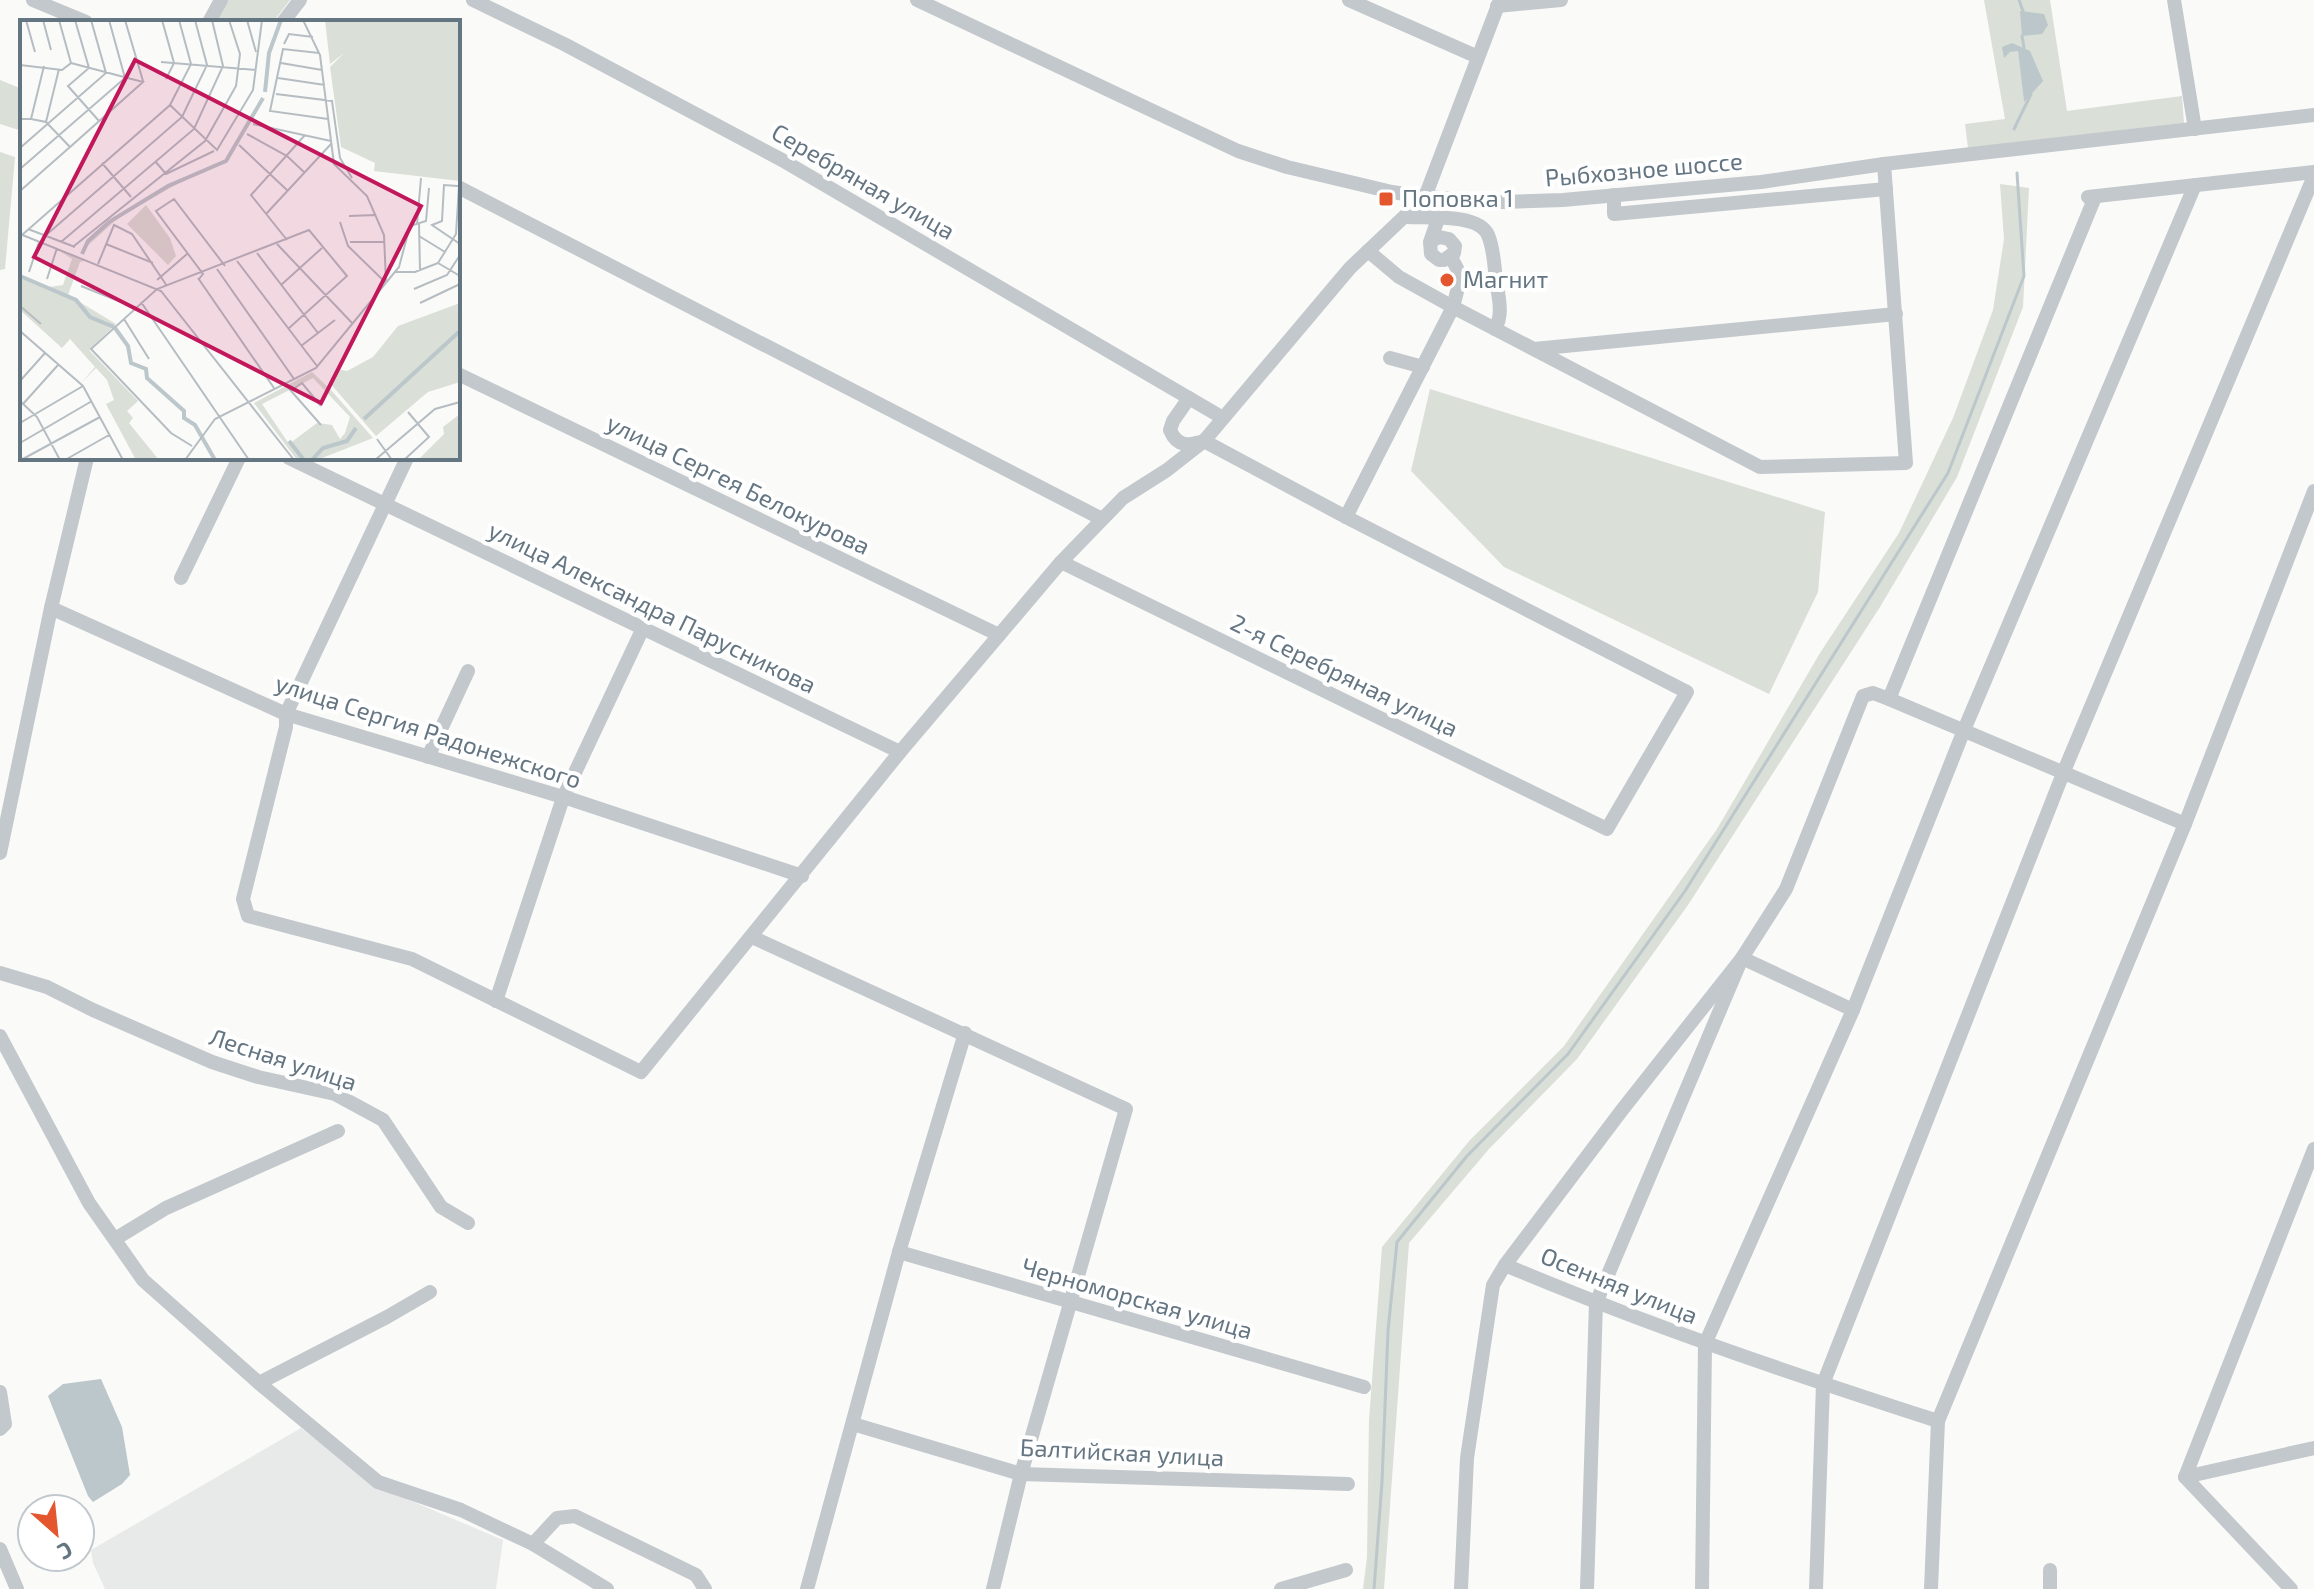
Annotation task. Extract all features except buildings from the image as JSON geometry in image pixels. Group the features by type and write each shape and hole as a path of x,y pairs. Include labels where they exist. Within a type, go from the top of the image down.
{"street":[{"path":"33,0 81,20"},
{"path":"210,20 221,0"},
{"path":"281,0 299,2"},
{"name":"Серебряная улица","path":"473,0 564,44 782,160 1223,418"},
{"name":"Рыбхозное шоссе","path":"917,0 1238,151 1287,167 1425,197 1502,202 1761,182 1884,164 2314,115"},
{"path":"1349,0 1478,57"},
{"path":"406,460 286,714 286,727 243,899 248,916 412,959 641,1072 900,752 1061,562 1123,498 1167,470 1204,441 1350,268 1425,197 1498,3 1561,0"},
{"path":"2174,0 2195,129"},
{"path":"285,20 299,2"},
{"path":"1368,251 1399,277 1453,307 1760,467 1906,463 1884,164"},
{"path":"1816,1589 1823,1384 2064,771 2314,174 2090,198 1889,699"},
{"path":"1702,1589 1705,1344 1853,1010 1964,730 2195,185"},
{"path":"460,188 1102,519"},
{"path":"1614,195 1614,214 1886,189"},
{"path":"1406,217 1470,220 1488,233 1500,315 1495,329"},
{"path":"1189,398 1173,421 1170,430 1173,436 1186,445 1204,441 1346,517 1453,307 1461,276 1451,257 1444,260 1434,257 1429,249 1438,219"},
{"path":"1534,349 1896,314"},
{"path":"1390,358 1423,367"},
{"name":"улица Сергея Белокурова","path":"460,375 999,635"},
{"path":"0,853 51,608 87,460"},
{"path":"181,578 238,460"},
{"path":"293,460 384,504"},
{"path":"1931,1589 1938,1421 2185,824 2314,491"},
{"name":"улица Александра Парусникова","path":"384,504 900,752"},
{"name":"2-я Серебряная улица","path":"1061,562 1607,829 1687,692 1346,517"},
{"name":"улица Сергия Радонежского","path":"51,608 286,714 563,798 802,876"},
{"path":"496,1001 563,798 643,628"},
{"path":"428,757 468,671"},
{"path":"1505,1265 1742,958 1786,889 1863,696 1873,693 1889,699 2185,824"},
{"path":"752,937 1126,1109 1021,1474 993,1589"},
{"path":"1742,958 1853,1010"},
{"path":"1587,1589 1596,1303 1742,958"},
{"name":"Лесная улица","path":"0,973 47,987 212,1062 258,1077 335,1094 383,1120 441,1207 468,1223"},
{"path":"807,1589 899,1252 965,1033"},
{"path":"0,1036 89,1203 143,1280 259,1383 378,1482 461,1510 533,1544 607,1589"},
{"path":"115,1239 166,1208 338,1131"},
{"path":"2185,1477 2314,1149"},
{"name":"Черноморская улица","path":"899,1252 1364,1387"},
{"name":"Осенняя улица","path":"1461,1589 1467,1458 1493,1285 1505,1265 1705,1344 1938,1421"},
{"path":"259,1383 430,1292"},
{"path":"0,1392 2,1426"},
{"name":"Балтийская улица","path":"853,1424 1021,1474 1348,1484"},
{"path":"2185,1477 2314,1448"},
{"path":"2185,1477 2291,1589"},
{"path":"533,1544 557,1518 575,1516 696,1575 705,1589"},
{"path":"0,1549 17,1589"},
{"path":"1285,1588 1346,1570"},
{"path":"2050,1570 2050,1589"}],"shaded area":[{"path":"217,0 290,0 275,20 206,20"},
{"path":"1984,0 2050,0 2067,111 2182,96 2184,123 1968,148 1965,124 2005,119","holes":["2018,50 2042,80 2024,101"]},
{"path":"2020,11 2044,14 2048,25 2042,34 2022,36"},
{"path":"2012,43 2030,51 2043,81 2024,102 2018,51 2010,52 2004,58 2002,47"},
{"path":"0,80 20,88 20,130 0,124"},
{"path":"0,152 15,157 5,269 0,270"},
{"path":"2000,184 2029,188 2023,307 1957,477 1880,607 1688,905 1577,1059 1489,1149 1409,1243 1384,1589 1363,1589 1367,1557 1369,1420 1382,1247 1470,1140 1564,1046 1717,829 1820,653 1899,533 1953,418 1993,310 2004,239"},
{"path":"1430,389 1825,512 1818,592 1769,694 1504,567 1411,471"},
{"path":"101,1379 122,1427 130,1475 122,1484 96,1500 96,1493 87,1493 48,1396 63,1384"},
{"path":"301,1428 381,1488 503,1540 496,1589 105,1589 96,1570 96,1547"}],"waterway":[{"path":"2019,0 2023,11"},
{"path":"2022,36 2024,48"},
{"path":"2014,129 2031,94"},
{"path":"1374,1589 1388,1331 1397,1242 1467,1156 1568,1054 1685,891 1948,473 2024,276 2017,173"}],"place":[{"name":"Поповка 1","path":"1386,199"},
{"name":"Магнит","path":"1447,280"}]}
